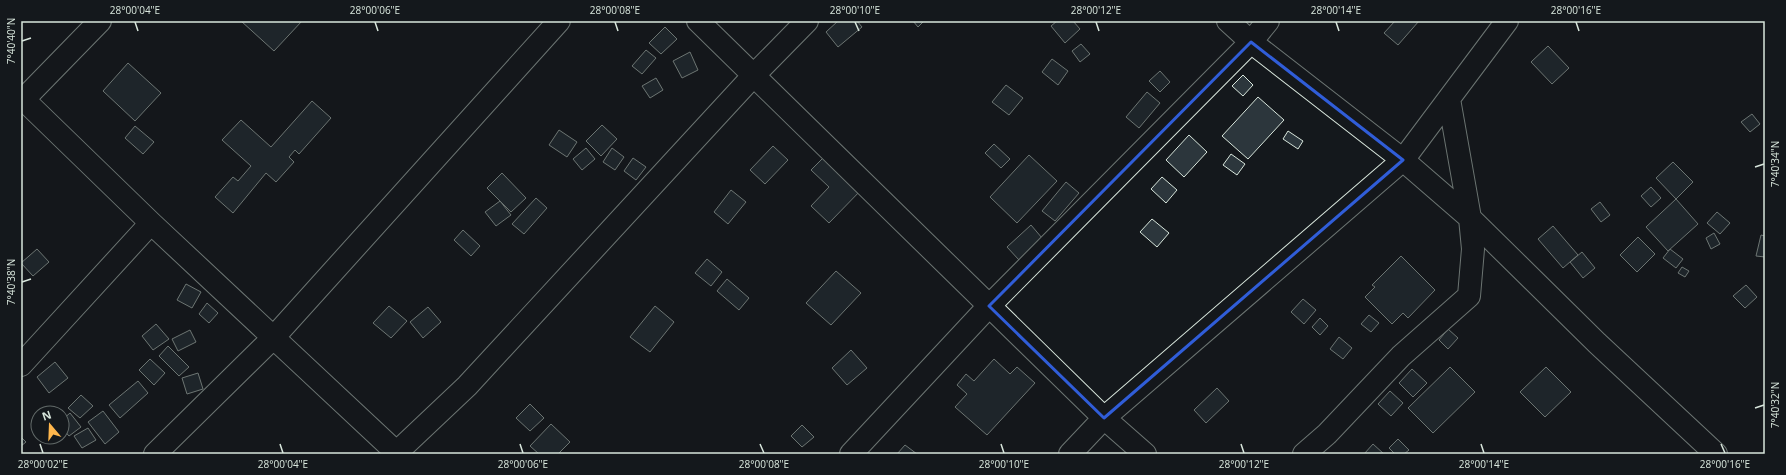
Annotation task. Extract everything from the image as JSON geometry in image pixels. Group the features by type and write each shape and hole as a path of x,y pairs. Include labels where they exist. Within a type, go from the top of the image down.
{"street":[{"path":"100,21 22,100 397,453 467,386 754,75 807,21"},
{"path":"154,454 274,337 559,21"},
{"path":"698,21 1104,418 1145,454"},
{"path":"1228,21 1251,42 1403,160 1470,218 1597,343 1716,454"},
{"path":"851,454 989,306 1251,42 1268,21"},
{"path":"1070,454 1104,418 1403,160 1507,21"},
{"path":"1304,454 1327,434 1400,356 1469,296 1473,249 1470,218 1449,99"},
{"path":"21,366 152,223"}],"highlighted area":[{"path":"1251,42 1403,160 1104,418 989,306"}],"building":[{"path":"241,21 302,21 274,51"},
{"path":"838,21 857,21 862,27 838,47 826,32"},
{"path":"913,21 924,21 918,27"},
{"path":"1057,21 1073,21 1080,29 1065,43 1051,26"},
{"path":"1395,21 1419,21 1398,45 1384,33"},
{"path":"665,27 677,39 661,54 649,43"},
{"path":"1081,44 1090,54 1080,62 1072,51"},
{"path":"1548,46 1569,68 1552,84 1531,62"},
{"path":"646,50 656,58 642,74 632,66"},
{"path":"690,52 698,70 682,78 673,61"},
{"path":"1052,59 1068,71 1058,85 1042,72"},
{"path":"128,63 161,93 135,121 103,91"},
{"path":"1160,71 1170,82 1160,92 1149,81"},
{"path":"1243,75 1253,85 1243,96 1232,86"},
{"path":"656,78 663,90 650,98 642,86"},
{"path":"1006,85 1023,98 1009,115 992,102"},
{"path":"1147,92 1160,103 1139,128 1126,117"},
{"path":"1258,97 1284,120 1248,159 1222,136"},
{"path":"312,101 331,118 299,154 295,150 289,157 294,162 276,182 266,173 233,213 215,197 233,177 238,181 251,166 222,140 241,120 271,147"},
{"path":"1752,114 1760,124 1750,132 1741,122"},
{"path":"602,125 617,139 601,156 586,141"},
{"path":"135,126 154,142 143,154 125,138"},
{"path":"559,130 577,142 567,157 549,145"},
{"path":"1288,131 1303,141 1298,149 1283,139"},
{"path":"1189,135 1207,152 1184,177 1166,160"},
{"path":"994,144 1010,159 1001,168 985,153"},
{"path":"773,146 788,160 765,184 750,170"},
{"path":"586,148 595,159 582,170 573,159"},
{"path":"612,148 624,157 615,170 603,162"},
{"path":"828,153 864,187 829,223 811,206 829,187 811,170"},
{"path":"1231,154 1245,164 1237,175 1223,165"},
{"path":"1029,155 1057,181 1017,223 990,197"},
{"path":"633,158 646,167 636,180 624,171"},
{"path":"1673,162 1693,182 1676,199 1656,178"},
{"path":"502,173 526,198 511,212 487,188"},
{"path":"1162,177 1177,190 1166,203 1151,189"},
{"path":"1066,182 1079,193 1055,221 1042,211"},
{"path":"1651,187 1661,198 1651,207 1641,196"},
{"path":"731,190 746,202 728,224 714,212"},
{"path":"536,198 547,208 524,234 512,224"},
{"path":"1676,199 1698,224 1668,251 1646,227"},
{"path":"500,201 511,215 496,226 485,212"},
{"path":"1600,202 1610,215 1601,222 1591,209"},
{"path":"1717,212 1730,223 1720,234 1707,223"},
{"path":"1152,219 1169,233 1157,247 1140,232"},
{"path":"1031,225 1042,238 1019,260 1007,247"},
{"path":"1553,226 1578,255 1563,268 1538,239"},
{"path":"463,230 480,246 471,256 454,240"},
{"path":"1714,233 1720,244 1711,249 1706,238"},
{"path":"1761,235 1765,236 1765,257 1756,256"},
{"path":"1638,237 1655,254 1637,272 1620,255"},
{"path":"37,249 49,262 33,276 21,263"},
{"path":"1670,249 1683,259 1676,268 1663,258"},
{"path":"1582,252 1595,268 1583,278 1570,262"},
{"path":"1401,256 1435,290 1408,318 1403,313 1392,324 1365,297 1375,287 1372,285"},
{"path":"707,259 722,272 711,286 695,273"},
{"path":"1682,267 1689,271 1685,277 1678,273"},
{"path":"836,271 861,293 831,325 806,303"},
{"path":"727,279 749,298 739,310 717,291"},
{"path":"186,284 201,292 192,308 177,300"},
{"path":"1746,285 1757,297 1745,308 1733,296"},
{"path":"1303,299 1316,310 1304,324 1291,312"},
{"path":"207,303 218,313 209,323 199,314"},
{"path":"389,306 407,321 391,338 373,323"},
{"path":"655,306 674,322 650,352 630,337"},
{"path":"428,307 441,322 423,338 410,322"},
{"path":"1369,315 1379,323 1371,332 1361,324"},
{"path":"1320,318 1328,326 1320,335 1312,327"},
{"path":"156,324 169,339 153,350 142,336"},
{"path":"1448,329 1458,338 1448,349 1439,340"},
{"path":"190,330 196,342 178,351 172,339"},
{"path":"1339,337 1352,348 1343,359 1330,349"},
{"path":"168,346 189,367 179,376 159,356"},
{"path":"851,350 867,368 847,385 832,368"},
{"path":"150,359 165,373 154,385 139,370"},
{"path":"994,359 1010,374 1017,367 1035,383 987,435 955,407 967,394 957,385 966,374 974,381"},
{"path":"55,362 68,378 49,393 37,377"},
{"path":"1450,367 1475,392 1433,433 1408,408"},
{"path":"1546,367 1571,392 1545,417 1520,392"},
{"path":"1412,369 1427,383 1413,397 1399,383"},
{"path":"198,373 203,389 187,394 182,378"},
{"path":"138,381 148,393 120,418 109,405"},
{"path":"1217,388 1229,401 1206,423 1194,410"},
{"path":"1390,391 1403,403 1391,416 1378,404"},
{"path":"81,395 93,406 80,418 70,410 70,406"},
{"path":"530,404 544,418 530,431 516,418"},
{"path":"103,411 119,432 105,444 88,422"},
{"path":"70,413 81,427 70,435"},
{"path":"551,424 570,442 558,454 539,454 530,446"},
{"path":"802,425 814,437 802,447 791,436"},
{"path":"88,428 96,440 82,448 74,436"},
{"path":"21,437 26,442 21,446"},
{"path":"1398,439 1409,450 1404,454 1395,454 1389,448"},
{"path":"1373,444 1384,454 1364,454"},
{"path":"905,445 917,454 897,454"}]}
